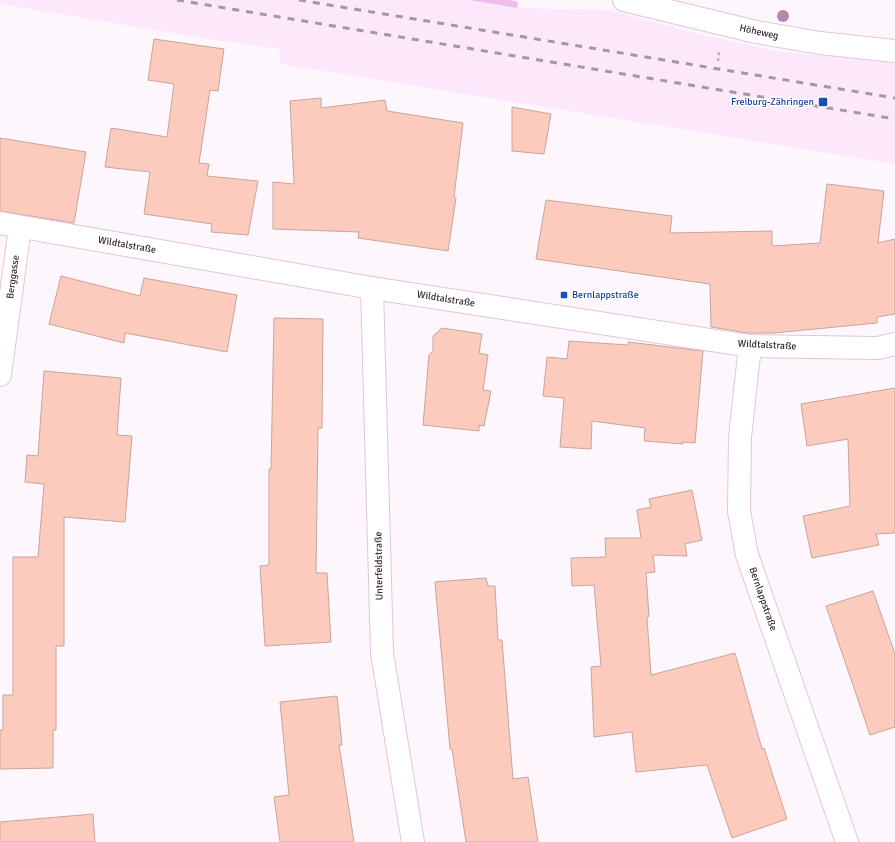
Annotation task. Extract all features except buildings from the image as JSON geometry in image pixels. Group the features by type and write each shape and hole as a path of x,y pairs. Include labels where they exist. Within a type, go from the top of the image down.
{"street":[{"name":"Höheweg","path":"624,0 756,32 820,43 895,50"},
{"name":"Wildtalstraße","path":"10,225 372,288 750,346 878,348 895,344"},
{"name":"Berggasse","path":"0,375 10,225"},
{"name":"Unterfeldstraße","path":"372,288 382,653 414,842"},
{"name":"Bernlappstraße","path":"750,346 740,444 739,511 746,548 847,842"}],"shaded area":[{"path":"0,0 469,0 517,8 609,10 703,35 777,51 895,63 895,164 280,64 280,49 208,39 0,4"},
{"path":"469,0 510,0 518,2 517,8"}],"railway":[{"path":"177,0 895,119"},
{"path":"299,0 895,98"}],"place":[{"name":"Freiburg-Zähringen","path":"823,102"},
{"name":"Bernlappstraße","path":"564,295"}]}
